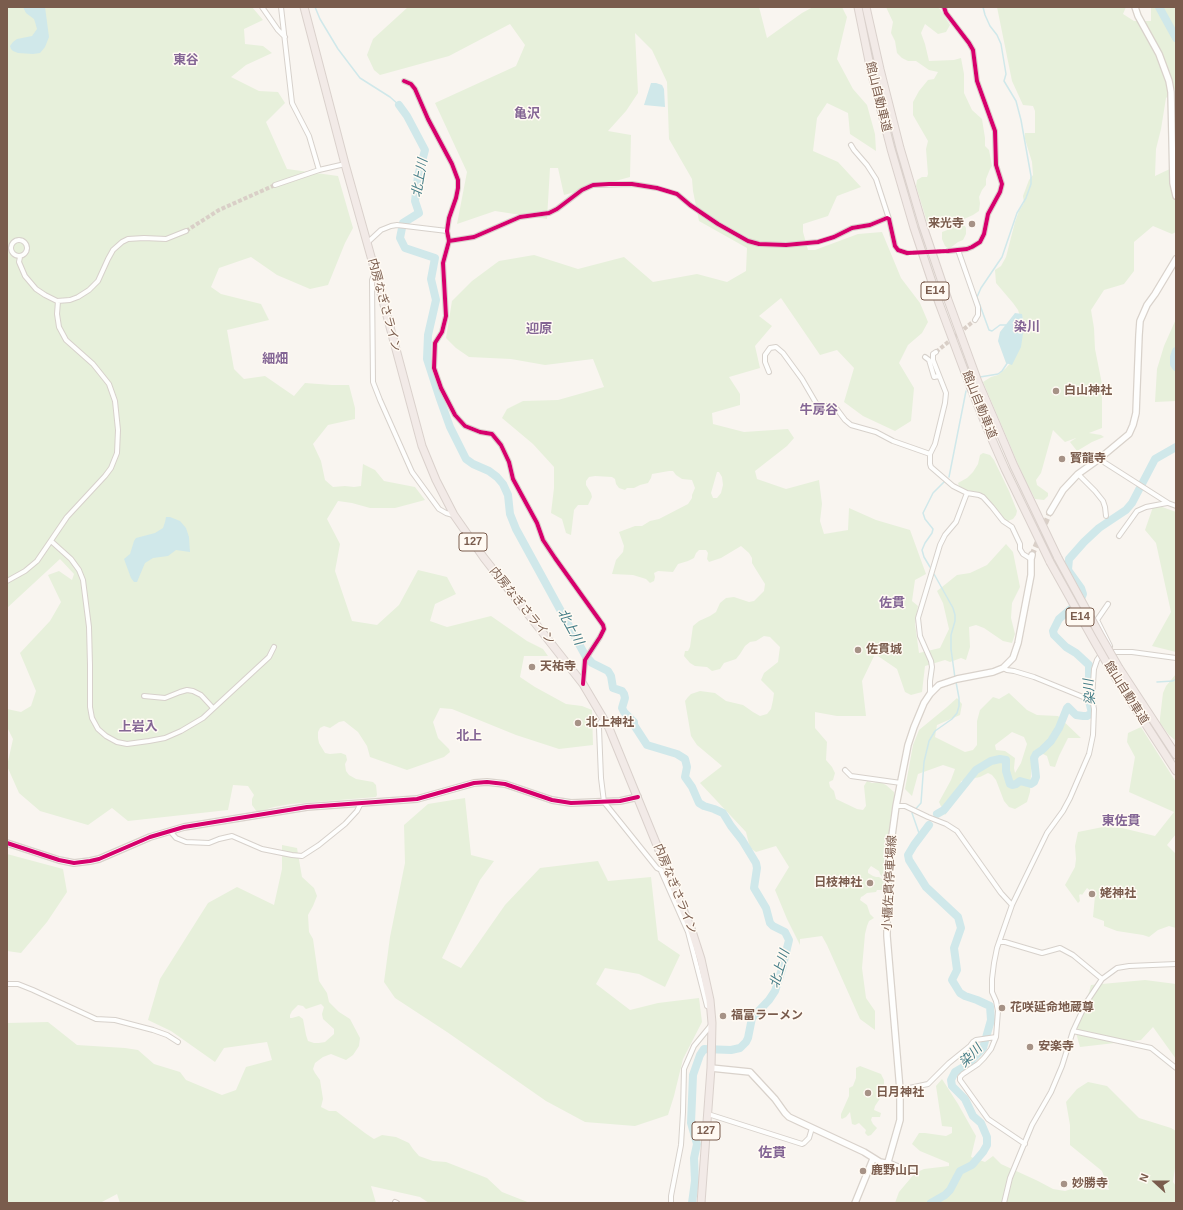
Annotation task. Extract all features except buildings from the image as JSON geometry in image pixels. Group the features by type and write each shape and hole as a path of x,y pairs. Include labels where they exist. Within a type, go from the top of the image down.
{"highway":[{"name":"内房なぎさライン","path":"304,7 422,446 436,480 454,515 484,558 583,684 603,719 638,797 692,931 701,959 711,1009 712,1023 711,1068 701,1203"},
{"name":"館山自動車道","path":"858,7 871,71 891,149 914,228 939,303 987,428 1050,562 1092,639 1176,771"},
{"name":"館山自動車道","path":"866,7 900,148 923,226 948,300 996,426 1058,558 1100,636 1119,668 1176,755"}],"main road":[{"path":"1135,7 1138,16 1159,54 1169,81 1174,142 1172,183 1176,196"},
{"path":"1050,512 1062,490 1078,474 1129,434 1136,413 1140,321 1147,305 1176,259"},
{"path":"1003,668 1013,658 1018,643 1031,575 1032,557"},
{"name":"小櫃佐貫停車場線","path":"888,1162 900,1120 900,1090 887,936 886,902 890,850 896,806 908,745 924,703 939,685 957,679 993,672 1003,668"},
{"path":"7,843 59,860 84,862 99,859 150,837 184,827 307,807 417,799 474,783 486,782 505,784 542,797 571,803 604,802 638,797"},
{"path":"711,1068 750,1072 775,1099 789,1117 864,1152 873,1159 883,1163 888,1162"},
{"path":"854,1203 873,1159"}],"street":[{"path":"262,7 285,38"},
{"path":"281,7 292,103 309,136 319,170"},
{"path":"944,7 946,13 969,42 973,50 977,81 995,131 996,165 1002,184 1000,192 988,214 984,234 980,242 967,249 948,251"},
{"path":"404,81 411,84 415,89 452,164 458,180 456,198 447,231 449,241 443,263 446,316 442,332 435,343 434,368 441,388 455,415 465,426 480,432 492,434 501,445 509,462 513,479 537,523 543,540 603,625 604,629 602,633 585,660 583,684"},
{"path":"851,145 876,179 898,250 907,253"},
{"path":"275,185 319,170 345,164"},
{"path":"449,241 474,237 520,217 549,213 557,209 582,190 593,185 608,184 632,184 657,188 677,194 690,205 718,224 748,241 759,244 786,245 818,242 834,237 852,228 870,225 884,219 889,219"},
{"path":"367,243 382,230 397,225 447,231"},
{"path":"20,257 19,262 25,276 36,289 58,301 74,299 89,290 98,281 113,250 122,242 128,239 144,238 166,240 186,231"},
{"path":"20,240 27,244 28,250 25,255 20,257 9,251 14,242 20,240"},
{"path":"958,250 978,307 978,315 975,320"},
{"path":"375,271 372,280 374,382 380,400 412,472 439,509 454,515"},
{"path":"7,581 25,571 37,561 67,517 105,476 116,459 118,430 116,401 109,384 93,364 66,340 60,327 57,314 58,301"},
{"path":"769,372 765,362 766,355 770,348 776,347 783,353 820,406 831,406 836,408 851,425 876,432 893,441 930,454"},
{"path":"936,352 933,354 933,360 946,394 935,444 930,454 931,467 953,486 967,493 979,495 983,498 1003,521 1012,527 1023,554 1032,557"},
{"path":"925,357 929,360 934,377 939,376"},
{"path":"1099,459 1168,503 1176,506"},
{"path":"1078,474 1103,501 1106,507 1106,516"},
{"path":"930,694 932,667 931,661 920,636 918,618 940,545 946,534 956,522 967,493"},
{"path":"1119,536 1137,511 1146,507 1168,503"},
{"path":"51,541 71,559 79,570 83,580 89,627 90,707 92,718 98,729 106,736 117,742 127,744 148,742 166,738 182,731 203,718 214,708 269,657 274,647"},
{"path":"1108,604 1097,620 1113,652"},
{"path":"1025,1144 988,1119 960,1080 960,1077 963,1074 984,1058 990,1049 994,1038 998,1011 992,992 992,979 995,955 999,942 1012,905 1047,833 1063,811 1070,798 1089,754 1093,735 1094,716 1094,709 1090,698 1094,669 1097,660 1102,653 1113,652 1132,652 1176,658"},
{"path":"1003,668 1034,677 1090,698"},
{"path":"144,696 165,698 187,690 193,691 200,695 214,708"},
{"path":"603,719 599,728 601,778 604,802 646,856 657,868 669,874"},
{"path":"845,770 851,776 901,783"},
{"path":"170,830 176,838 186,842 209,843 232,836 262,849 302,856 319,845 344,824 357,811 360,803"},
{"path":"896,806 905,806 915,810 946,824 957,831 1001,893 1012,905"},
{"path":"661,870 688,932 707,1006 711,1009"},
{"path":"999,942 1042,952 1060,948 1073,955 1102,979"},
{"path":"1004,1203 1010,1178 1032,1125 1051,1092 1062,1066 1073,1031 1086,1003 1102,979 1117,968 1176,964"},
{"path":"7,984 18,984 96,1019 115,1020 153,1030 167,1035 178,1042"},
{"path":"671,1203 681,1145 684,1069 694,1046 712,1023"},
{"path":"1073,1031 1151,1048 1176,1068"},
{"path":"900,1090 928,1084 949,1063 976,1040 994,1038"},
{"path":"708,1114 802,1144 809,1138 812,1128"},
{"path":"888,1162 915,1173"}],"green space":[{"path":"7,7 252,7 263,20 244,29 245,44 263,46 272,53 246,65 231,77 259,91 278,92 285,103 266,122 287,169 338,176 353,228 345,243 328,285 310,289 277,275 251,257 219,268 211,287 221,294 261,304 269,320 227,330 234,369 244,379 265,376 294,396 305,383 349,385 355,408 355,419 328,425 313,444 321,461 325,480 333,487 361,486 363,464 375,470 384,481 415,487 425,500 395,508 370,508 338,501 327,519 340,544 335,571 352,621 377,625 399,605 418,570 447,577 456,594 435,604 430,621 447,627 491,616 527,641 543,649 548,656 524,656 520,677 566,704 582,706 592,710 593,745 559,749 516,735 452,709 440,708 433,722 438,738 450,752 444,757 407,770 370,757 367,746 358,732 344,721 339,722 330,728 324,726 320,728 318,732 319,743 325,753 341,753 346,755 346,771 349,775 356,779 373,782 376,785 376,797 291,804 257,812 252,805 254,795 248,786 233,785 228,810 128,821 112,808 88,825 40,811 19,793 7,766 13,739 7,727 7,709 21,712 31,706 36,691 20,653 50,621 61,602 48,575 59,571 72,580 74,574 60,559 7,608"},
{"path":"408,7 759,7 767,38 813,7 842,7 847,17 837,59 853,89 867,105 875,134 876,151 850,134 848,113 827,103 817,118 813,151 838,162 861,187 837,196 828,216 803,224 803,232 808,250 815,250 858,234 882,232 901,278 920,303 928,322 922,333 908,345 899,363 914,388 911,421 895,431 863,416 844,402 854,368 837,350 820,355 781,298 759,316 772,326 755,346 760,368 729,377 740,394 740,405 712,413 713,424 744,432 788,429 794,438 787,446 755,471 757,479 786,489 819,480 822,504 820,521 824,534 848,530 849,508 876,520 910,530 926,574 915,580 912,601 918,606 915,624 919,653 940,648 949,629 943,603 937,591 957,575 970,573 987,565 1006,544 1013,552 1020,587 1012,603 1011,618 1015,634 1012,643 1003,641 984,628 976,625 969,627 970,647 966,660 961,658 950,662 945,660 925,666 922,692 911,695 905,692 897,669 875,654 862,681 866,716 837,716 815,712 815,728 827,742 826,760 835,773 833,780 829,782 836,799 857,809 863,810 866,806 864,786 867,781 872,783 880,782 894,792 895,798 886,850 886,877 883,878 879,871 871,866 868,870 868,873 882,879 885,884 884,888 882,890 877,890 876,892 867,893 861,897 860,900 867,905 870,914 874,918 869,921 865,934 862,968 866,998 875,1011 875,1030 860,1019 822,936 800,939 800,945 775,890 789,867 776,846 756,852 750,848 746,832 700,783 722,766 697,745 691,736 685,701 688,697 691,694 700,691 715,693 726,701 743,705 760,716 767,714 771,709 773,700 774,693 761,680 764,673 778,662 780,647 770,637 764,636 756,641 750,642 745,646 736,659 724,663 720,669 712,671 707,667 695,666 684,656 685,651 688,651 690,647 693,626 716,612 720,603 726,598 734,597 749,602 754,601 764,591 765,584 752,563 752,558 749,553 741,546 721,558 709,562 707,559 708,553 706,550 699,550 694,558 678,564 673,572 658,571 654,573 654,581 650,583 646,579 633,575 612,574 616,560 623,552 624,546 619,532 635,526 642,526 688,504 692,498 695,488 692,480 682,479 673,471 669,471 652,474 648,483 634,488 627,488 625,490 619,488 615,479 612,477 589,477 586,481 586,485 592,497 588,505 578,505 574,510 571,535 566,533 562,519 551,513 554,488 554,467 533,444 502,418 507,409 523,401 558,400 604,387 593,359 545,365 511,359 469,357 456,348 446,338 452,301 472,281 499,261 534,255 578,269 624,257 653,282 697,274 727,282 746,271 747,248 699,221 692,179 669,139 667,82 652,50 635,33 638,93 626,111 608,131 631,135 630,177 564,195 558,168 550,168 547,219 495,211 457,224 467,172 435,103 516,66 525,45 510,24 449,56 380,75 374,70 367,55 373,39","holes":["717,472 719,472 722,477 723,485 721,493 717,498 713,498 711,493"]},
{"path":"886,7 937,7 940,9 950,25 946,32 938,34 925,24 921,33 929,61 954,60 961,58 964,74 964,93 972,110 982,119 985,146 989,150 992,166 986,179 986,185 979,197 979,211 964,219 963,223 966,228 966,234 963,240 949,249 945,246 942,239 942,232 950,229 948,224 937,220 931,223 927,222 916,186 917,180 922,177 927,177 928,174 926,149 928,141 913,115 913,102 919,91 928,80 934,79 938,72 929,70 916,61 908,61 897,53 895,41 891,33 893,22"},
{"path":"997,7 1126,7 1123,14 1134,21 1151,21 1151,7 1176,7 1176,88 1166,98 1156,149 1155,176 1176,166 1176,232 1172,234 1153,226 1134,242 1134,271 1124,284 1104,290 1091,310 1095,349 1102,384 1102,428 1089,433 1104,437 1077,451 1070,442 1076,438 1065,442 1053,430 1041,473 1036,480 1037,485 1048,493 1048,496 1044,500 1035,499 1024,478 983,382 998,375 1013,360 1020,316 1013,303 996,283 995,270 1001,266 1006,257 1015,222 1024,203 1023,196 1029,180 1033,175 1032,162 1025,139 1025,133 1035,133 1035,111 1033,106 1023,105 1012,81"},
{"path":"1176,319 1176,401 1155,402 1157,369 1164,346"},
{"path":"983,453 990,455 994,460 1009,491 1017,511 1013,519 1005,522 996,509 981,493 966,490 959,486 958,483 967,478 973,472 978,464 980,455"},
{"path":"1154,504 1176,512 1176,652 1152,646 1171,612 1156,543 1145,530"},
{"path":"1176,674 1176,741 1169,735 1160,723 1160,718 1163,693 1166,686"},
{"path":"1009,693 1027,710 1037,715 1058,716 1081,738 1068,738 1055,767 1050,766 1047,756 1035,750 1032,755 1030,792 1027,802 1015,809 1009,807 1004,801 996,780 988,773 980,777 961,781 958,797 945,815 939,802 955,769 943,765 918,774 912,796 905,789 913,745 919,730 957,698 962,704 960,715 937,725 935,737 965,752 973,750 977,745 977,721 980,710 993,697 999,699","holes":["1012,732 1024,737 1027,744 1021,763 1015,773 1015,758 1005,751 996,750 995,745"]},
{"path":"1141,727 1176,782 1176,834 1167,845 1176,854 1176,928 1169,926 1158,930 1149,937 1117,931 1104,926 1104,921 1093,917 1095,896 1092,892 1087,888 1082,895 1079,895 1080,901 1078,903 1065,885 1075,867 1075,846 1078,832 1103,827 1122,828 1155,836 1174,812 1129,792 1135,757 1127,742 1128,733"},
{"path":"465,798 471,855 494,861 480,880 442,958 461,968 505,905 540,868 598,861 608,881 651,877 658,940 680,955 665,987 639,974 605,968 596,984 630,1010 658,1003 699,998 702,1022 683,1059 668,1115 635,1126 585,1122 546,1101 447,1032 395,998 384,982 390,937 405,863 404,825 428,804"},
{"path":"282,845 297,848 302,877 314,888 317,896 308,915 309,932 313,939 319,981 327,993 329,1002 339,1012 350,1019 360,1038 359,1046 353,1055 346,1060 331,1054 323,1057 315,1063 313,1069 320,1080 323,1099 321,1107 329,1111 336,1111 374,1139 382,1135 396,1137 409,1143 419,1156 433,1161 446,1162 487,1178 502,1192 530,1203 429,1203 420,1197 371,1186 376,1203 120,1203 117,1194 100,1203 7,1203 7,1023 48,1022 77,1045 138,1050 154,1064 180,1072 186,1080 222,1095 236,1090 246,1067 272,1060 267,1042 224,1048 215,1062 171,1031 148,1020 160,979 208,903 237,887 274,905 282,869","holes":["321,1004 324,1007 322,1014 323,1019 334,1029 334,1034 325,1042 314,1043 308,1041 303,1019 299,1016 290,1018 290,1015 298,1005 303,1006 306,1009"]},
{"path":"7,854 63,869 67,892 47,922 21,953 7,951"},
{"path":"1145,980 1176,984 1176,1059 1153,1027 1141,1040 1080,1047 1075,1029 1086,1003 1091,985"},
{"path":"860,1066 881,1074 884,1080 884,1087 881,1097 874,1110 881,1113 880,1117 872,1117 871,1120 877,1128 871,1135 868,1136 865,1133 866,1130 859,1123 855,1125 852,1124 850,1112 846,1117 841,1118 841,1114 849,1096 849,1088 853,1086 856,1078 856,1068"},
{"path":"942,1079 976,1136 971,1157 985,1162 993,1156 1001,1164 1053,1189 1065,1191 1084,1185 1109,1190 1102,1171 1070,1145 1070,1125 1066,1102 1077,1089 1088,1082 1107,1086 1139,1118 1176,1131 1176,1161 1173,1182 1176,1186 1176,1203 895,1203 899,1192 915,1173 924,1169 949,1166 949,1163 920,1151 912,1144 919,1133 946,1136 952,1133 952,1127 942,1126 936,1086"}],"water":[{"path":"23,7 45,7 49,37 45,47 40,53 18,53 11,49 10,46 13,42 17,39 32,36 37,29 34,19 26,13"},
{"path":"651,83 662,85 664,89 665,107 644,105"},
{"path":"1015,313 1022,314 1024,327 1021,347 1012,365 1006,363 998,341 1000,332"},
{"path":"166,517 180,521 186,528 189,537 190,552 176,550 168,556 153,558 145,563 137,582 134,582 124,559 130,554 136,538 155,533 163,528"}],"waterway":[{"path":"315,7 320,19 338,49 360,78 390,97 399,105"},
{"path":"983,7 990,26 997,35 1001,44 1006,74 1004,81 1016,101 1031,176 1031,184 1026,198 1017,213 1002,257 981,288 977,297 989,330 992,331 1000,325 1006,325"},
{"name":"染川","path":"1159,7 1176,38"},
{"name":"北上川","path":"399,105 407,116 425,150 418,176 415,201 419,213 403,223 400,238 405,248 435,258 431,279 436,300 428,335 427,359 450,427 466,459 489,471 503,484 508,495 510,514 516,529 585,655 592,663 608,671 611,676 613,688 622,691 625,698 622,708 634,722 634,725 647,745 677,754 685,759 687,767 685,777 692,787 699,803 723,813 742,840 756,863 757,868 754,888 766,908 770,923 785,932 789,940 775,991 769,1000 752,1018 746,1042 740,1048 731,1050 704,1049 700,1055 693,1075 691,1123 697,1144 694,1158 695,1181 692,1203"},
{"name":"染川","path":"1176,351 1174,357 1174,364 1176,367"},
{"path":"980,377 998,374 1008,362"},
{"path":"949,477 966,391"},
{"name":"染川","path":"937,814 944,810 976,770 991,761 1000,759 1006,760 1006,771 1010,784 1016,784 1020,781 1031,784 1034,782 1036,777 1034,758 1036,754 1051,741 1059,728 1067,708 1068,707 1076,715 1087,716 1092,713 1089,701 1089,665 1076,653 1066,647 1054,635 1053,631 1059,619 1080,601 1083,594 1081,588 1068,570 1069,559 1099,528 1126,510 1132,503 1155,459 1176,447"},
{"path":"930,567 922,550 933,529 925,519 923,513 933,493 944,482"},
{"path":"934,574 953,608 955,615 951,635 951,649 955,678"},
{"path":"1157,682 1173,681 1176,679"},
{"path":"920,836 912,813 921,803 924,762 929,741 935,731 952,719 957,713 959,698 956,682"},
{"name":"染川","path":"929,825 908,855 909,860 926,887 958,917 961,928 954,948 957,970 952,980 960,993 990,1006 991,1020 983,1048 967,1065 955,1072 951,1080 952,1086 965,1099 973,1116 981,1123 987,1137 987,1145 972,1165 960,1171 950,1190 945,1195 931,1203"}],"tunnel":[{"path":"186,231 219,210 275,185"},
{"path":"907,253 948,251"},
{"path":"936,352 975,320"},
{"path":"1032,555 1050,512"}],"cycle path":[{"path":"449,241 474,237 520,217 549,213 557,209 582,190 593,185 632,184 657,188 677,194 690,205 718,224 748,241 759,244 786,245 818,242 834,237 852,228 870,225 887,218 889,219 895,246 898,250 907,253 948,251 972,247 980,242 984,234 988,214 1000,192 1002,184 996,165 995,131 977,81 973,50 946,13 944,7"},
{"path":"404,81 411,84 415,89 428,119 452,164 458,180 456,198 449,218 447,231 449,241 443,263 446,316 442,332 435,343 434,368 441,388 455,415 465,426 480,432 492,434 501,445 509,462 513,479 537,523 543,540 603,625 604,629 600,637 585,660 583,684"},
{"path":"7,843 59,860 74,863 90,861 99,859 150,837 184,827 307,807 417,799 474,783 487,782 505,784 552,800 571,803 620,801 638,797"}],"place":[{"name":"来光寺","path":"972,224"},
{"name":"白山神社","path":"1056,391"},
{"name":"寳龍寺","path":"1062,459"},
{"name":"佐貫城","path":"858,650"},
{"name":"天祐寺","path":"532,667"},
{"name":"北上神社","path":"578,723"},
{"name":"日枝神社","path":"870,883"},
{"name":"姥神社","path":"1092,894"},
{"name":"花咲延命地蔵尊","path":"1002,1008"},
{"name":"福富ラーメン","path":"723,1016"},
{"name":"安楽寺","path":"1030,1047"},
{"name":"日月神社","path":"868,1093"},
{"name":"鹿野山口","path":"863,1171"},
{"name":"妙勝寺","path":"1064,1184"}],"district":[{"name":"東谷","path":"186,60"},
{"name":"亀沢","path":"527,114"},
{"name":"染川","path":"1027,327"},
{"name":"迎原","path":"539,329"},
{"name":"細畑","path":"275,359"},
{"name":"牛房谷","path":"819,410"},
{"name":"佐貫","path":"892,603"},
{"name":"上岩入","path":"138,727"},
{"name":"北上","path":"469,736"},
{"name":"東佐貫","path":"1121,821"},
{"name":"佐貫","path":"772,1153"}]}
